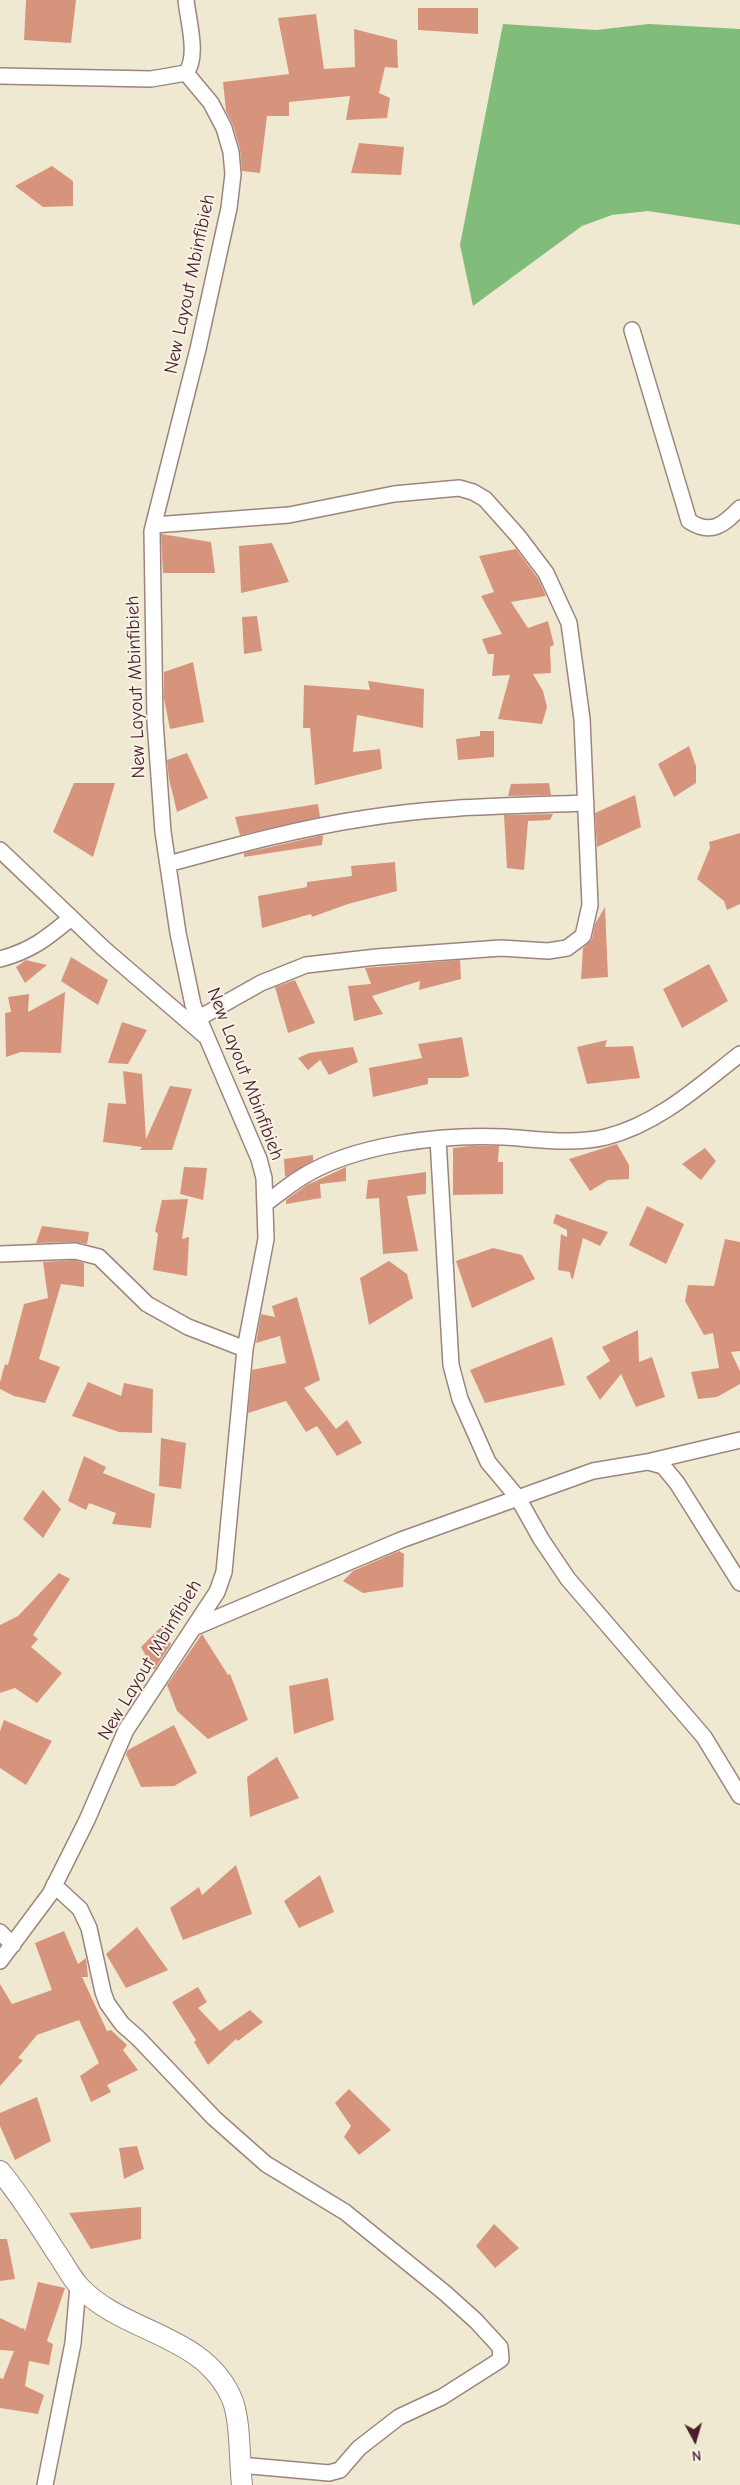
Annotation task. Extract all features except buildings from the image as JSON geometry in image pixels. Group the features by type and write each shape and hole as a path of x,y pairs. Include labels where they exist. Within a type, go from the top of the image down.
{"street":[{"path":"0,76 150,79 186,73 191,67 192,57 186,0"},
{"name":"New Layout Mbinfibieh","path":"0,1961 54,1885 87,1820 126,1730 217,1592 224,1572 245,1349 266,1239 264,1178 259,1160 193,1005 178,933 163,832 155,722 151,540 200,339 229,208 233,174 231,152 224,128 211,103 186,73"},
{"path":"632,330 689,521 697,526 710,528 724,524 740,508"},
{"path":"154,525 289,515 394,494 459,488 473,492 484,500 518,536 546,573 569,623 582,719 590,905 583,936 567,948 548,952 492,949 377,957 306,965 261,983 198,1018"},
{"path":"168,864 276,834 368,817 586,803"},
{"path":"0,850 71,918 206,1038"},
{"path":"0,959 39,945 71,918"},
{"path":"265,1204 302,1177 340,1160 371,1150 438,1139 502,1137 564,1141 606,1137 644,1122 678,1102 740,1054"},
{"path":"438,1139 452,1365 460,1399 488,1462 518,1498 540,1539 568,1579 704,1737 740,1796"},
{"path":"0,1254 75,1251 99,1258 147,1304 188,1327 245,1349"},
{"path":"193,1628 401,1540 594,1471 647,1462 740,1440"},
{"path":"647,1462 663,1466 677,1483 740,1584"},
{"path":"54,1885 80,1908 89,1928 103,1992 107,2003 122,2024 138,2038 214,2118 266,2164 345,2212 476,2320 500,2347 501,2359 442,2397 399,2417 359,2448 340,2470 329,2473 240,2465"},
{"path":"0,1932 13,1945"},
{"path":"0,2171 16,2190 78,2286 116,2315 182,2345 204,2360 232,2399 236,2413 242,2485"},
{"path":"45,2485 73,2343 78,2286"}],"green space":[{"path":"503,24 596,30 649,24 740,29 740,225 648,211 612,215 582,226 473,306 460,245"}]}
